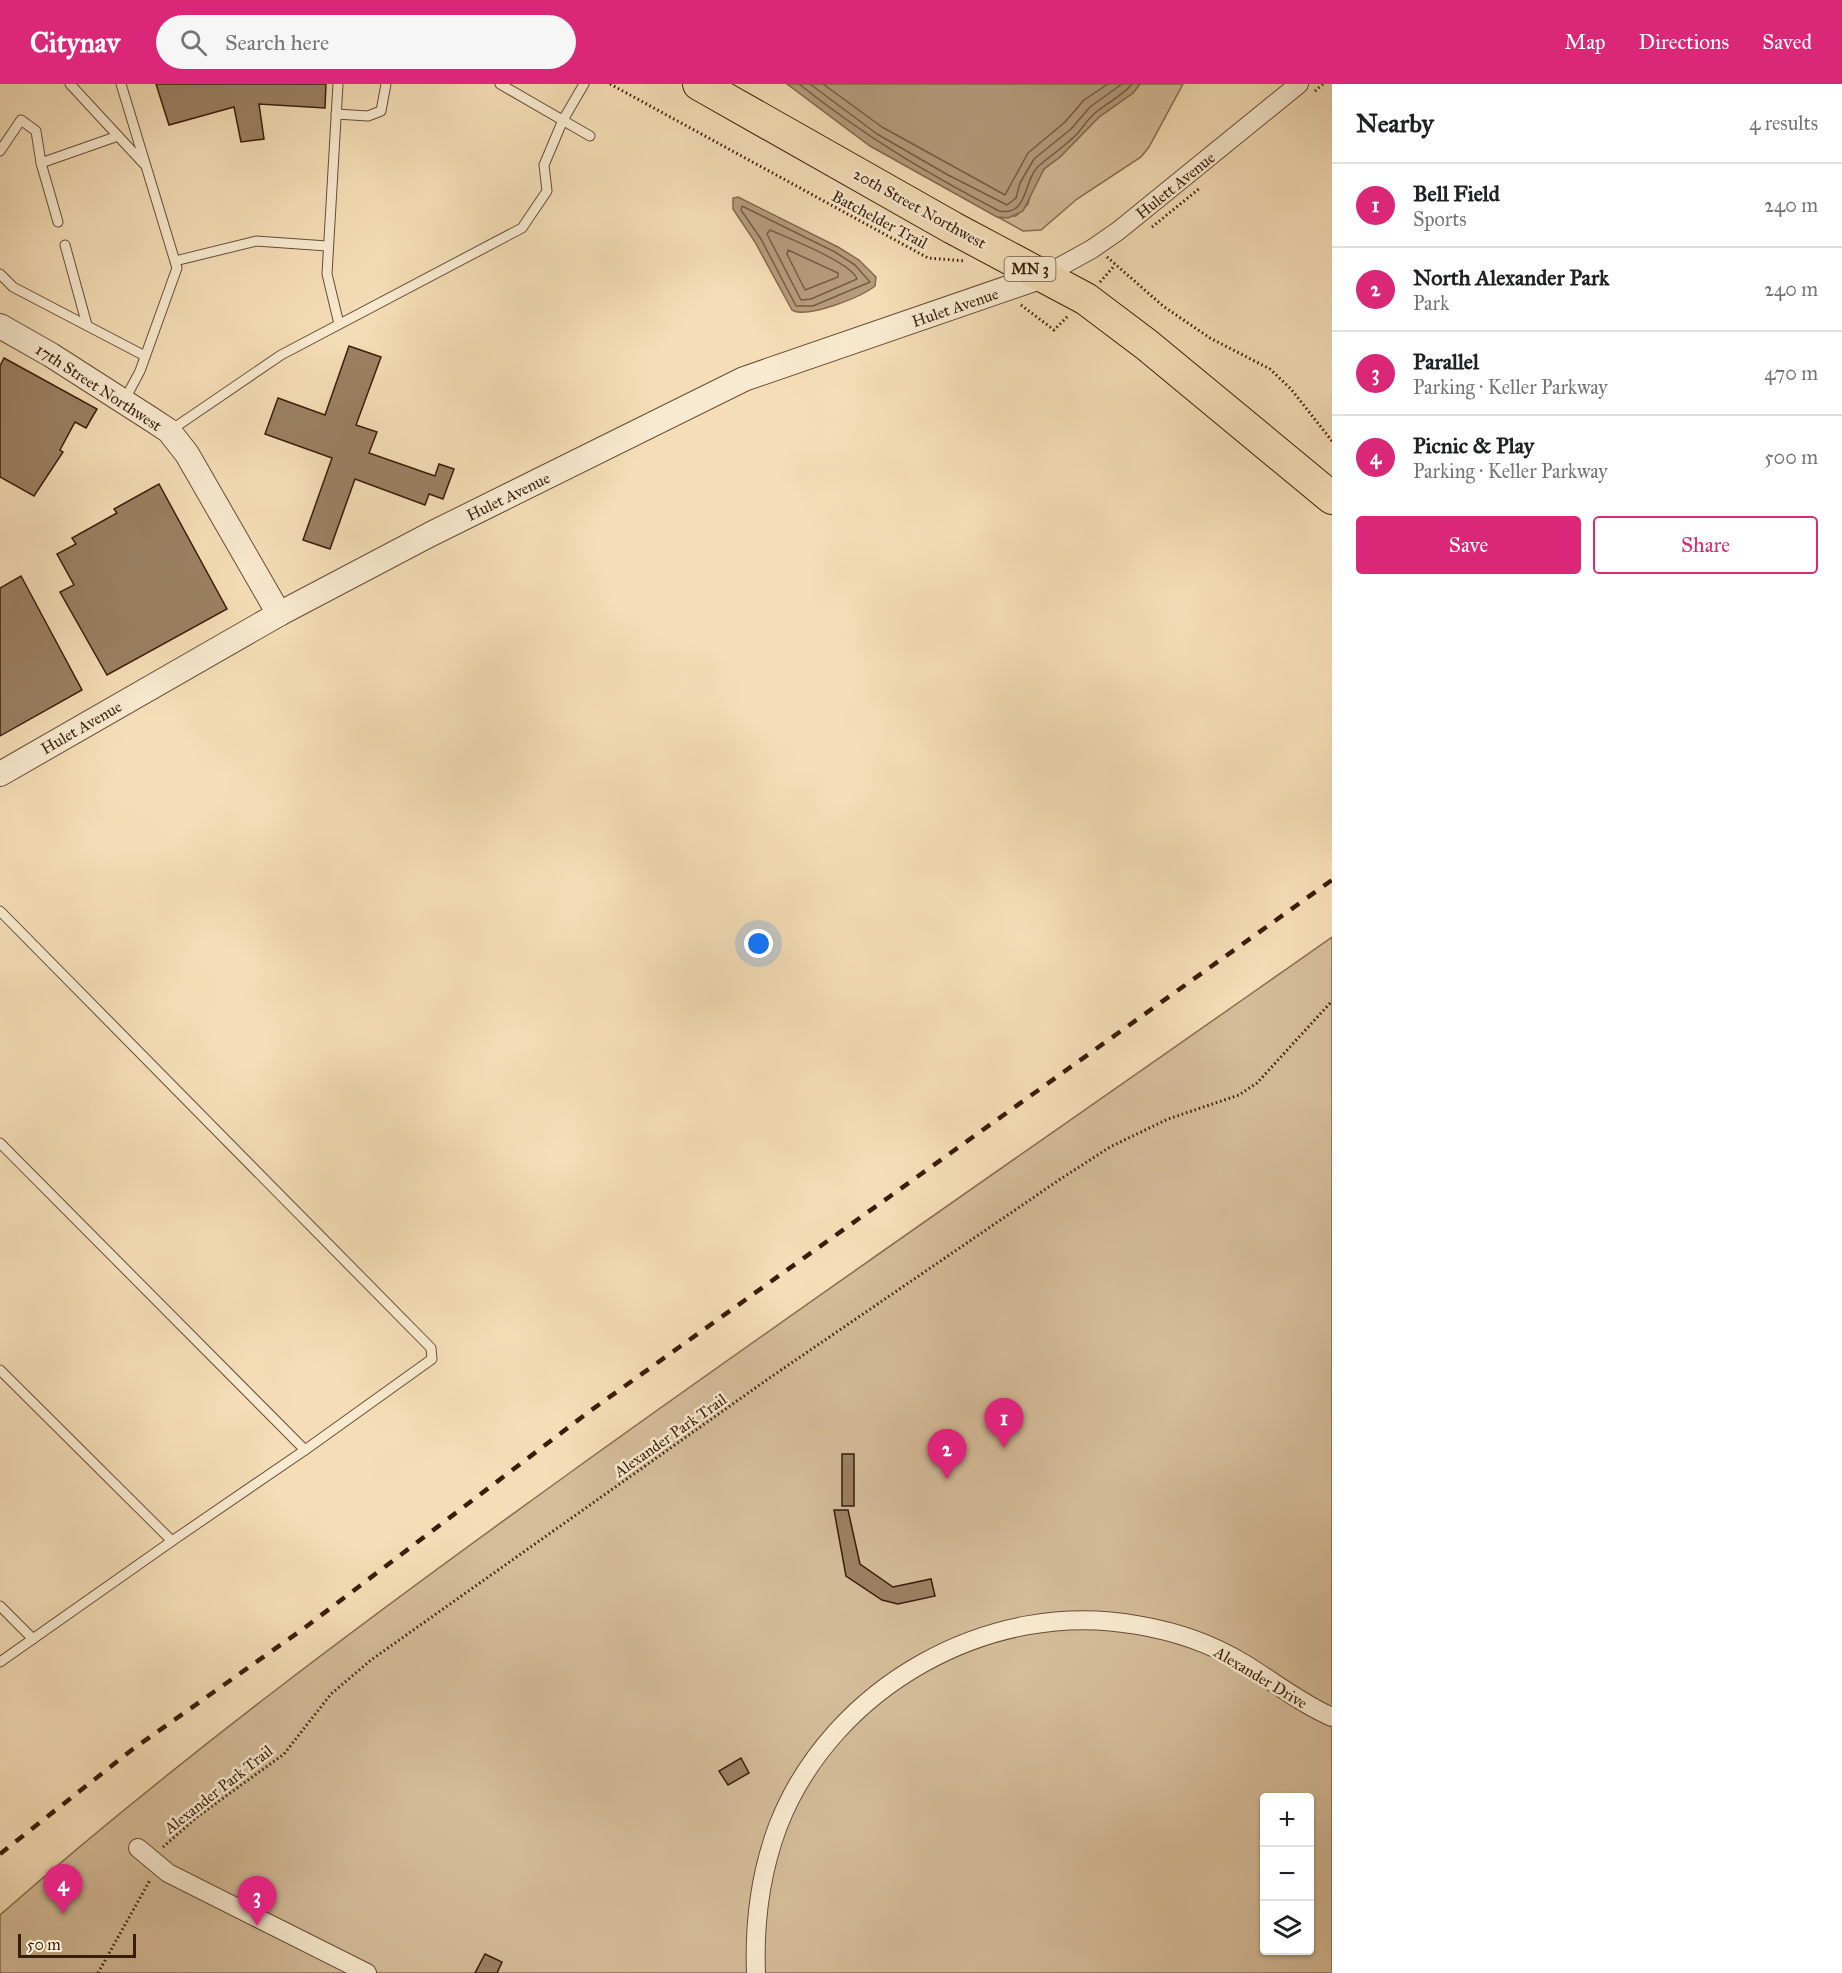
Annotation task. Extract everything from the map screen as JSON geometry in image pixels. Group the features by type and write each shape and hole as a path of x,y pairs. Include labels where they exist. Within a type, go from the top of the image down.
{"highway":[{"name":"20th Street Northwest","path":"699,84 1086,299 1147,345 1332,498"}],"street":[{"name":"Hulett Avenue","path":"1043,276 1092,249 1118,231 1299,84"},
{"name":"Hulet Avenue","path":"0,774 279,614 431,534 744,380 1043,276"},
{"name":"17th Street Northwest","path":"0,326 169,431 187,454 279,614"},
{"name":"Alexander Drive","path":"756,1973 756,1925 764,1872 779,1824 798,1785 826,1746 858,1711 910,1670 954,1647 987,1634 1044,1623 1092,1619 1139,1625 1184,1637 1221,1652 1309,1706 1332,1717"},
{"path":"138,1848 168,1874 367,1973"}],"lane":[{"path":"70,84 146,166"},
{"path":"121,84 177,268 135,383 124,401"},
{"path":"338,84 327,274 339,324"},
{"path":"336,114 368,116 381,111 386,84"},
{"path":"500,84 590,136"},
{"path":"169,431 281,355 522,228 548,191 544,165 563,120 584,84"},
{"path":"0,151 21,120 36,131 41,163 58,222"},
{"path":"41,163 118,136"},
{"path":"175,261 256,241 327,246"},
{"path":"64,245 87,326"},
{"path":"0,274 13,287 145,356"},
{"path":"0,911 431,1348 432,1359 423,1368 0,1662"},
{"path":"0,1143 305,1450"},
{"path":"0,1370 172,1541"},
{"path":"0,1606 33,1640"}],"path":[{"name":"Batchelder Trail","path":"610,84 928,258 966,261"},
{"path":"1109,259 1185,321 1210,338 1270,369 1291,389 1332,441"},
{"path":"1002,291 1054,330 1086,299 1115,265"},
{"name":"Alexander Park Trail","path":"98,1973 150,1880 159,1851 177,1833 284,1754 331,1694 370,1660 768,1379 1067,1175 1110,1148 1168,1119 1213,1105 1248,1089 1274,1067 1332,1001"}],"shaded area":[{"path":"1140,84 1183,84 1149,147 1141,157 1077,199 1041,230 1023,231 998,217 1016,216 1028,204 1032,189 1044,169 1060,157 1099,117 1133,93"},
{"path":"1332,937 1332,1973 0,1973 0,1915 136,1800 348,1635 564,1477 851,1273"}],"water":[{"path":"787,84 1140,84 1133,93 1099,117 1060,157 1044,169 1023,211 1008,218 997,217 870,146"},
{"path":"738,197 838,247 859,260 876,277 875,286 834,306 809,312 792,310 755,242 733,209 733,198"}],"building":[{"path":"156,84 326,84 325,108 259,104 264,139 241,142 234,107 169,125"},
{"path":"349,346 381,357 356,425 377,432 369,453 435,476 439,464 454,469 443,499 429,494 425,505 355,479 330,549 303,540 332,458 265,434 278,398 325,415"},
{"path":"4,358 97,409 86,428 75,422 60,450 63,452 34,496 0,477 0,366"},
{"path":"159,484 227,609 107,675 60,592 74,585 57,554 76,544 72,538 117,513 114,509"},
{"path":"21,576 82,690 0,736 0,588"},
{"path":"842,1454 854,1454 854,1506 842,1506"},
{"path":"834,1510 848,1510 860,1564 893,1587 931,1579 935,1596 898,1604 882,1600 846,1576"},
{"path":"741,1758 749,1773 728,1785 719,1771"},
{"path":"485,1954 502,1962 497,1973 475,1973"}],"railway":[{"path":"0,1854 133,1749 303,1629 590,1411 1332,880"}],"place":[{"name":"Bell Field","path":"1004,1448"},
{"name":"North Alexander Park","path":"947,1479"},
{"name":"Picnic & Play","path":"63,1914"},
{"name":"Parallel","path":"257,1926"}]}
